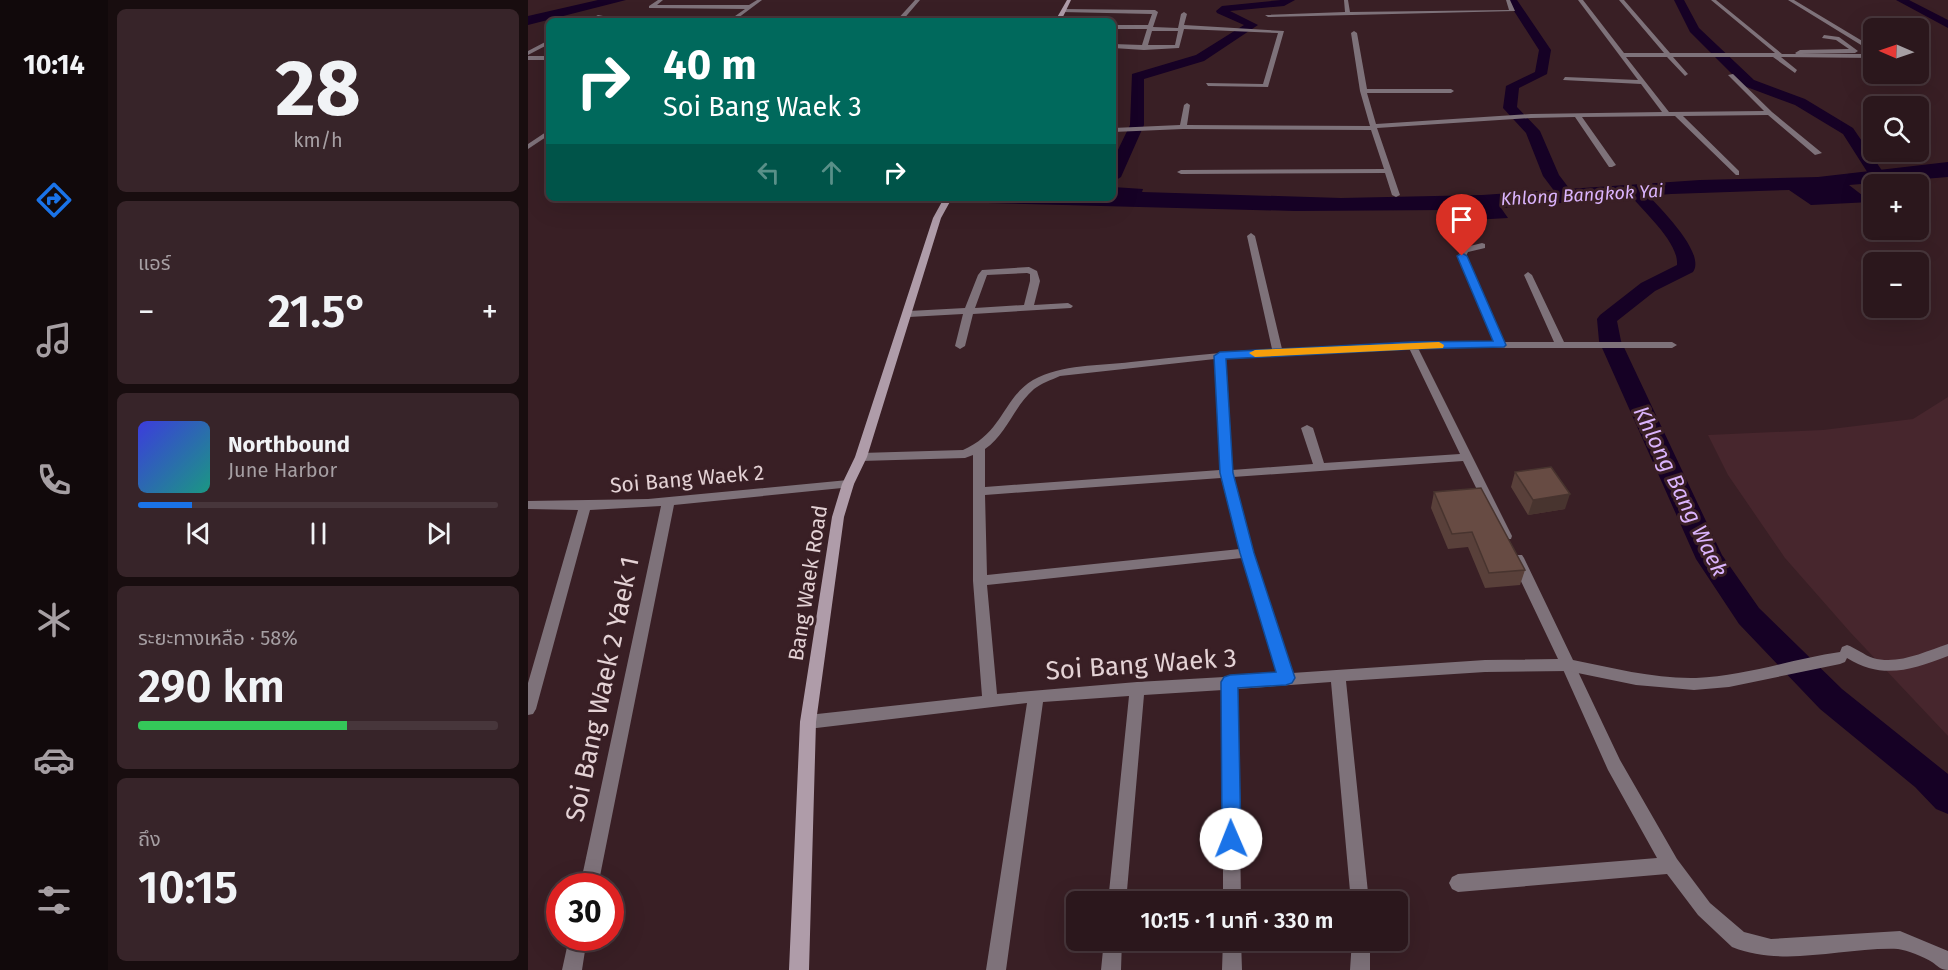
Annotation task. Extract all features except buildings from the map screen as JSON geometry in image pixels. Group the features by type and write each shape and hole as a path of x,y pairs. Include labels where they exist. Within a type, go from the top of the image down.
{"main road":[{"path":"1060,18 1069,0"},
{"name":"Bang Waek Road","path":"799,970 808,722 838,517 848,484 861,457 909,314 938,218 946,201"}],"street":[{"path":"661,0 651,7 750,7"},
{"path":"735,18 760,0"},
{"path":"902,18 918,0"},
{"path":"1346,0 1347,12"},
{"path":"1268,15 1512,11 1508,0"},
{"path":"1580,0 1666,113"},
{"path":"1621,0 1636,14 1667,55 1685,74"},
{"path":"1713,0 1795,71"},
{"path":"1790,0 1863,44"},
{"path":"1063,11 1155,12 1144,48"},
{"path":"1116,46 1177,47 1184,14"},
{"path":"595,18 600,15"},
{"path":"1116,27 1281,31 1266,86 1208,84"},
{"path":"1354,33 1363,91 1396,195"},
{"path":"1800,55 1798,53 1800,52 1855,51 1837,38 1824,37"},
{"path":"528,53 546,44"},
{"path":"1621,55 1863,56"},
{"path":"528,58 546,58"},
{"path":"528,64 538,58"},
{"path":"1731,75 1770,113 1818,153"},
{"path":"1565,79 1643,82"},
{"path":"1363,91 1451,91"},
{"path":"1183,127 1187,105"},
{"path":"1676,113 1736,173"},
{"path":"1116,130 1183,127 1373,127 1497,117 1770,113"},
{"path":"1576,115 1612,165"},
{"path":"528,147 546,134"},
{"path":"1181,172 1387,171"},
{"path":"1251,236 1278,353"},
{"path":"1482,246 1465,250 1462,256 1500,345"},
{"path":"960,346 982,275 992,271 1029,270 1034,273 1035,281 1028,308"},
{"path":"1528,274 1560,344"},
{"path":"909,314 1068,306"},
{"path":"1412,345 1468,457 1614,765 1671,866 1704,909 1739,940 1771,948 1900,940 1938,955 1948,963"},
{"path":"861,457 965,454 979,449 990,443 1026,390 1039,381 1058,373 1220,356 1412,345 1672,345"},
{"path":"1220,356 1226,473 1247,553 1286,678"},
{"path":"1307,428 1320,468"},
{"path":"979,449 980,581 990,700"},
{"path":"979,491 1468,457"},
{"name":"Soi Bang Waek 2","path":"528,505 585,507 668,503 848,484"},
{"name":"Soi Bang Waek 2 Yaek 1","path":"592,873 668,503"},
{"path":"528,709 585,507"},
{"path":"980,581 1247,553"},
{"name":"Soi Bang Waek 3","path":"808,722 1036,696 1485,666 1568,665 1636,679 1694,684 1729,681 1843,654 1889,667 1948,650"},
{"path":"1338,675 1359,891"},
{"path":"1230,682 1232,891"},
{"path":"1118,891 1137,688"},
{"path":"996,970 1036,696"},
{"path":"1458,883 1671,866"},
{"path":"572,970 576,951"},
{"path":"1111,970 1112,951"},
{"path":"1232,951 1232,970"},
{"path":"1360,970 1361,951"}],"shaded area":[{"path":"1948,397 1948,736 1850,632 1785,558 1728,475 1708,435 1823,430 1913,419"}],"water":[{"path":"598,0 626,0 555,18 546,18 546,20 528,25 528,16"},
{"name":"Khlong Bangkok Yai","path":"1948,162 1948,177 1929,179 1929,174 1863,174 1863,184 1849,185 1863,196 1863,202 1811,205 1789,190 1671,194 1501,208 1508,218 1455,221 1447,210 1295,211 907,201 1116,201 1116,187 1143,189 1142,192 1341,198 1482,195 1700,180 1818,177"}],"waterway":[{"path":"1116,170 1137,125 1137,77 1200,58 1252,25 1221,11 1226,8 1284,3 1290,0"},
{"name":"Khlong Bangkok Yai","path":"1512,0 1545,50 1541,74 1513,86 1510,108 1533,131 1551,176 1567,196"},
{"path":"1679,0 1694,30 1749,83 1800,102 1848,131 1876,174"},
{"path":"1901,0 1948,25"},
{"name":"Khlong Bang Waek","path":"1635,191 1662,220 1687,256 1686,268 1648,287 1607,319 1610,341 1710,559 1749,616 1831,699 1927,776 1948,798"}],"slow traffic":[{"path":"1255,353 1439,345"}],"route":[{"path":"1231,839 1230,682 1286,678 1247,553 1226,473 1220,356 1412,345 1500,345 1462,256"}]}
